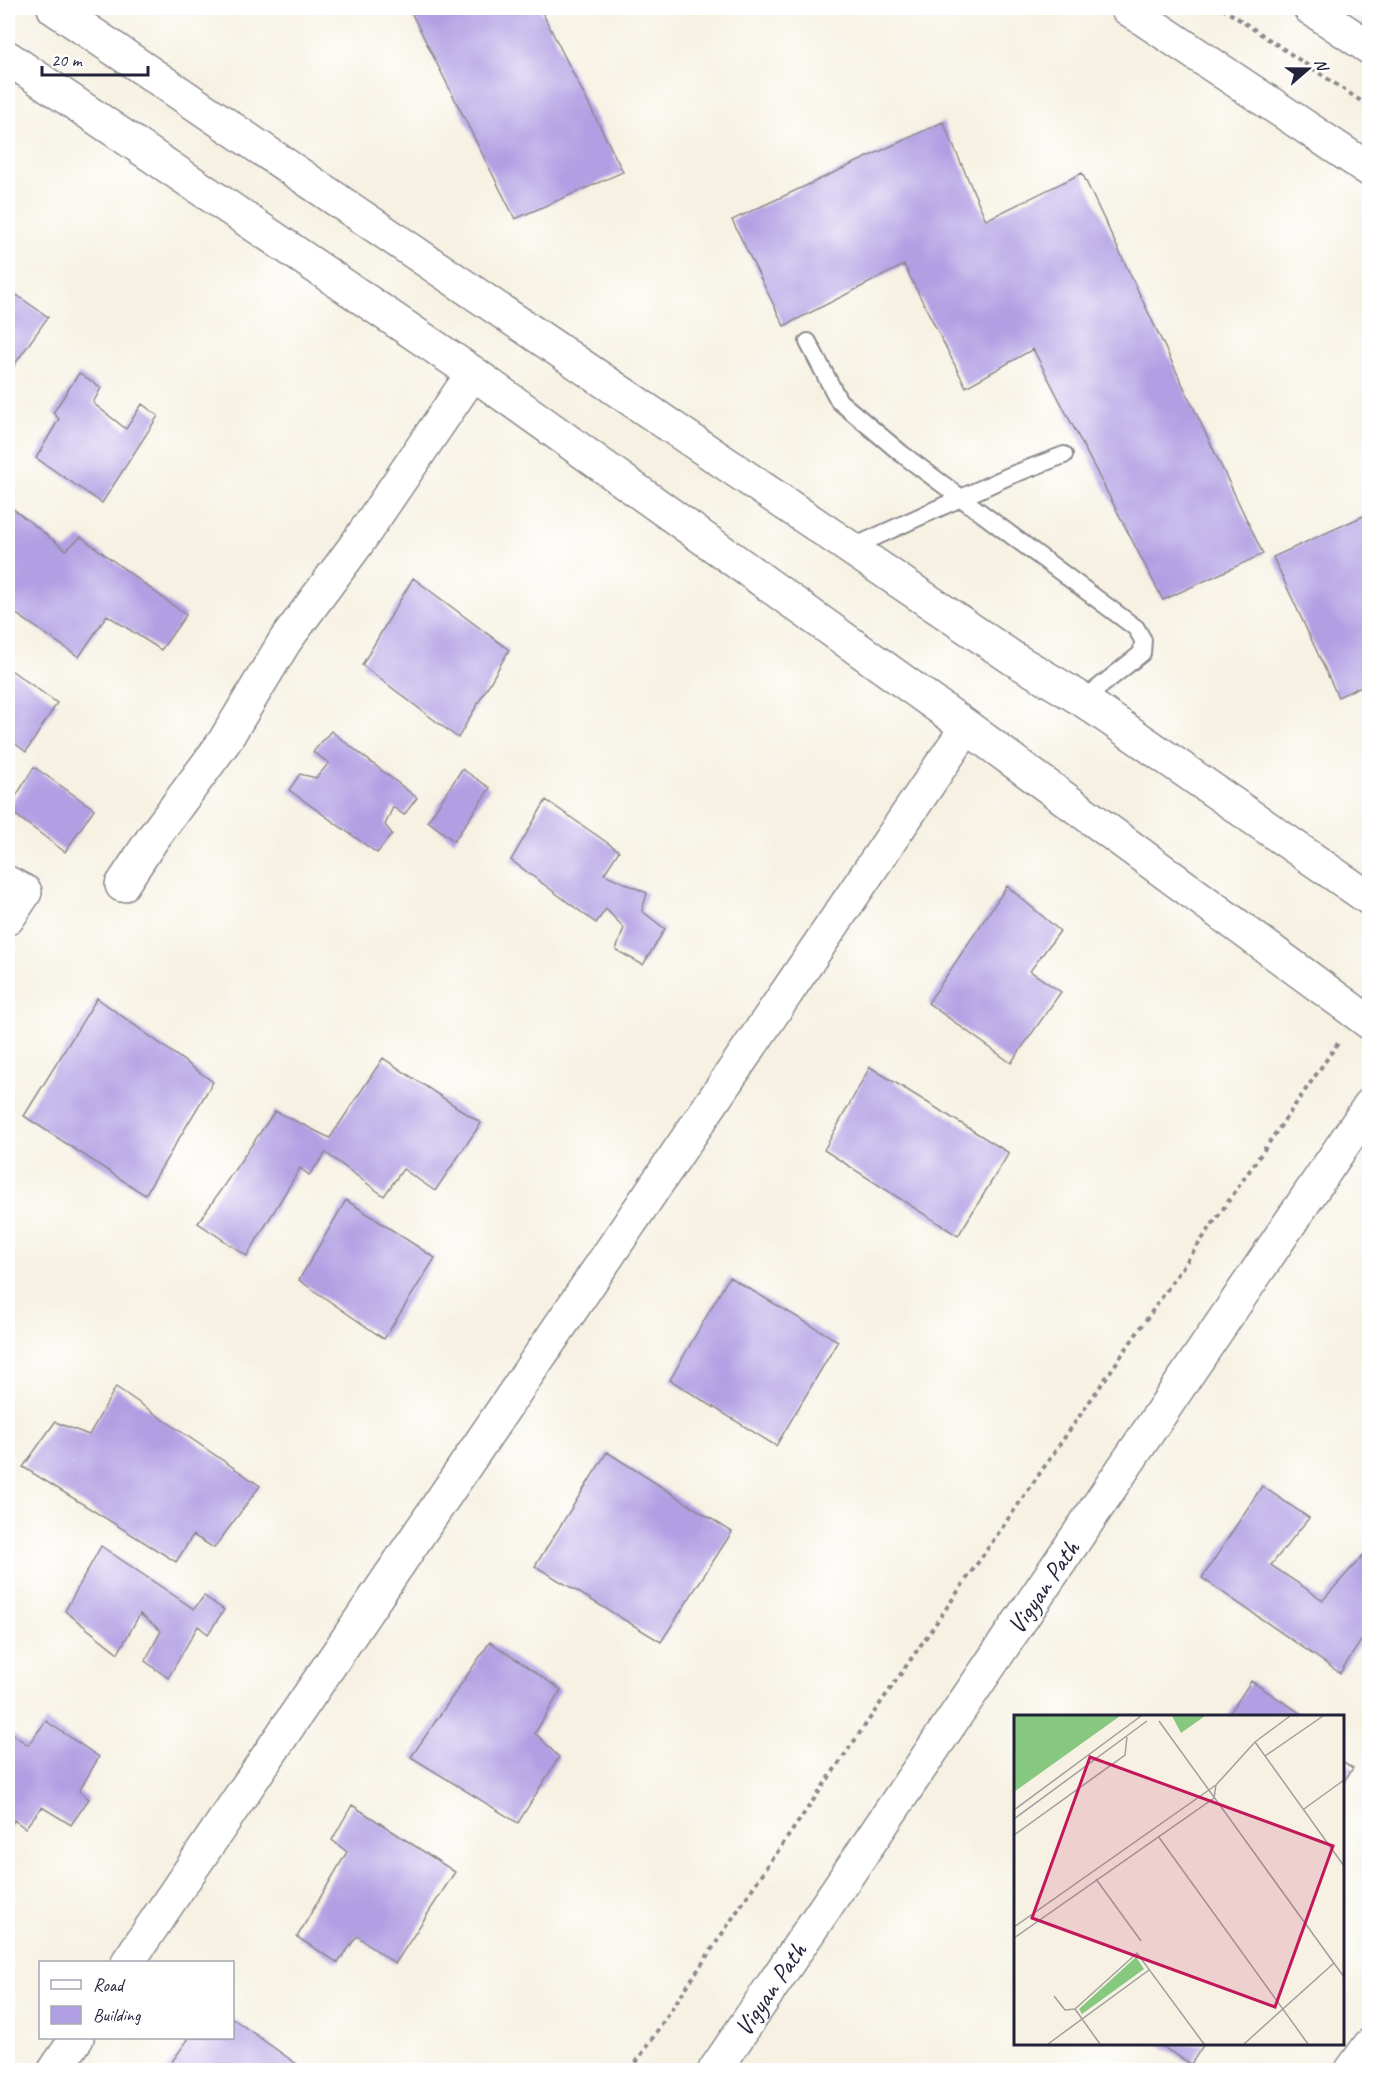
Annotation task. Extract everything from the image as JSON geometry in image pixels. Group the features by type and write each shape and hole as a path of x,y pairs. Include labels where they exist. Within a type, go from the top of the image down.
{"street":[{"path":"54,8 1014,658 1083,700 1370,898"},
{"path":"1127,8 1370,170"},
{"path":"1310,8 1370,48"},
{"path":"8,58 473,373 967,728 1364,1018"},
{"path":"122,885 153,838 224,742 285,641 356,545 473,373"},
{"path":"129,1961 967,728"},
{"path":"8,883 25,892 8,918"},
{"name":"Vigyan Path","path":"715,2070 1370,1105"},
{"path":"55,2070 76,2039"},
{"path":"1352,2070 1370,2045"}],"lane":[{"path":"808,342 839,401 902,454 1136,628 1143,640 1142,653 1083,700"},
{"path":"851,548 1009,476 1064,455"}],"path":[{"path":"1222,8 1370,107"},
{"path":"631,2070 760,1877 1364,1018"}],"building":[{"path":"409,8 540,8 623,172 515,219"},
{"path":"943,122 986,220 1082,173 1263,554 1163,600 1033,349 966,387 904,265 784,326 732,220"},
{"path":"8,289 48,317 8,374"},
{"path":"79,373 101,388 93,403 126,429 142,404 158,416 102,503 36,458 59,419 53,413"},
{"path":"12,508 66,550 81,537 186,615 161,650 107,615 79,657 8,608 8,515"},
{"path":"1370,513 1370,682 1338,697 1273,557"},
{"path":"413,578 509,650 458,738 362,665"},
{"path":"8,668 57,703 26,752 8,738"},
{"path":"331,731 417,798 404,815 393,807 385,825 392,834 377,853 289,790 300,774 316,778 329,763 313,752"},
{"path":"34,767 94,809 65,852 8,809"},
{"path":"462,769 490,788 454,841 428,821"},
{"path":"546,800 619,851 604,874 647,893 642,911 665,929 643,965 616,950 624,928 606,909 596,923 511,860"},
{"path":"1007,886 1060,931 1030,971 1061,992 1011,1063 928,1003"},
{"path":"97,998 213,1082 145,1195 24,1116"},
{"path":"383,1058 481,1123 435,1191 403,1169 384,1196 326,1153 309,1175 300,1168 247,1256 198,1223 275,1111 330,1138"},
{"path":"870,1067 1009,1153 958,1236 824,1150"},
{"path":"346,1200 435,1258 384,1339 299,1280"},
{"path":"729,1277 838,1341 776,1446 670,1380"},
{"path":"116,1387 260,1486 214,1548 193,1535 176,1562 23,1467 55,1422 89,1435"},
{"path":"607,1452 732,1532 661,1642 535,1566"},
{"path":"1262,1486 1309,1518 1271,1565 1323,1600 1366,1552 1370,1555 1370,1627 1340,1673 1202,1578"},
{"path":"101,1546 194,1609 204,1596 224,1610 208,1634 198,1626 168,1678 145,1661 161,1631 140,1614 118,1653 65,1611"},
{"path":"490,1642 561,1690 535,1733 559,1757 518,1823 411,1757"},
{"path":"1251,1681 1303,1715 1229,1715"},
{"path":"46,1721 99,1757 79,1791 89,1799 71,1825 42,1807 25,1828 14,1820 8,1831 8,1731 28,1745"},
{"path":"1344,1762 1353,1768 1344,1781"},
{"path":"352,1805 455,1872 395,1964 357,1936 338,1963 297,1937 347,1852 332,1840"},
{"path":"234,2019 305,2070 166,2070 188,2039 234,2039"},
{"path":"1160,2045 1203,2045 1191,2064"}]}
